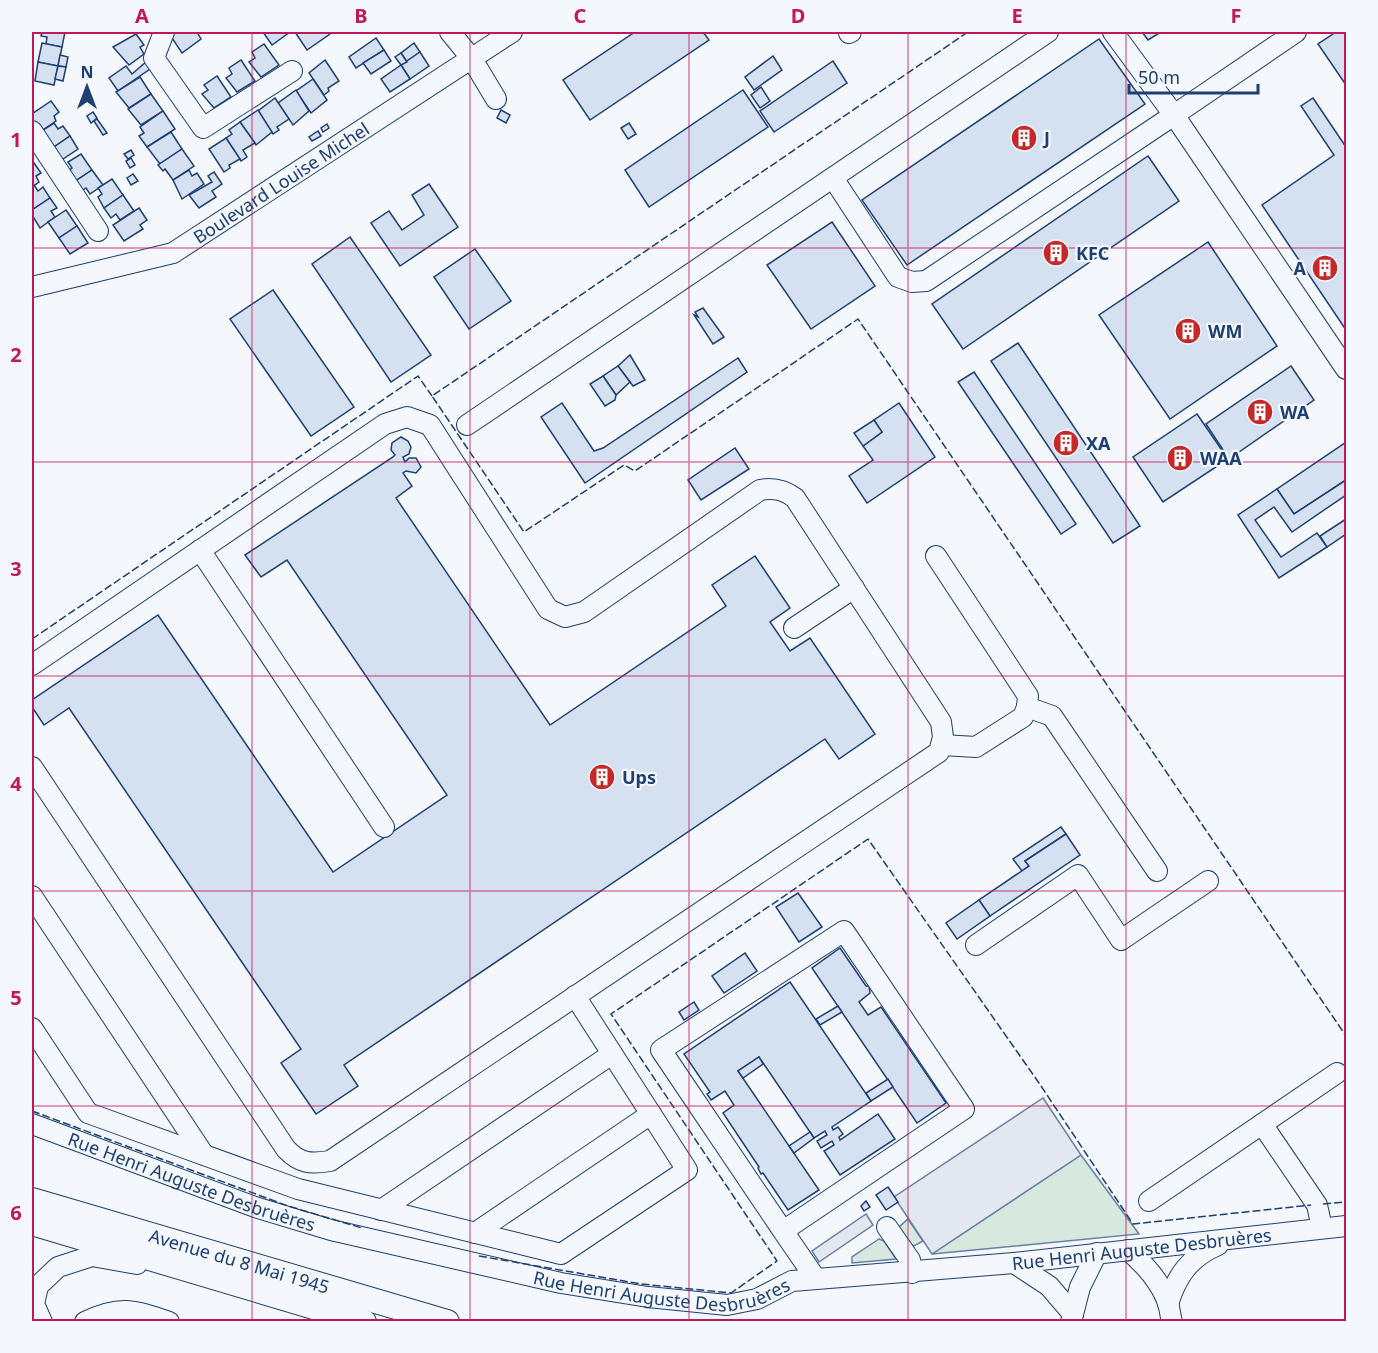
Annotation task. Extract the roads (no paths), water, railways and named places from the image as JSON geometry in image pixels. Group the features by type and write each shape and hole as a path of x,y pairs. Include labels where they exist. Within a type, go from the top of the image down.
{"main road":[{"name":"Avenue du 8 Mai 1945","path":"32,1200 447,1322"},
{"name":"Avenue du 8 Mai 1945","path":"32,1222 364,1322"}],"street":[{"path":"164,32 154,58 203,128 292,71"},
{"path":"450,32 472,59 496,99"},
{"name":"Boulevard Louise Michel","path":"32,287 173,253 512,32"},
{"path":"467,425 1048,32"},
{"path":"1113,32 1174,115 1347,369"},
{"path":"833,178 898,278 912,282 926,281 1296,32"},
{"path":"32,131 98,231"},
{"path":"32,665 385,424 407,417 430,424 548,609 556,614 575,616 584,612 760,490 769,488 787,492 795,498 941,722 942,745 939,752 330,1161 304,1163 286,1149 32,767"},
{"path":"200,550 384,827"},
{"path":"936,556 1028,696 1023,717 976,747 942,745"},
{"path":"794,628 854,588"},
{"path":"1027,707 1052,716 1157,871"},
{"path":"976,945 1078,876 1121,940 1208,881"},
{"path":"32,896 204,1155"},
{"path":"783,1231 964,1109 844,931 661,1050 783,1231 816,1279"},
{"path":"32,1028 88,1113 298,1189 561,1254 687,1170 575,996"},
{"path":"381,1210 612,1054"},
{"path":"1149,1201 1336,1073"},
{"path":"475,1233 651,1114"},
{"name":"Rue Henri Auguste Desbruères","path":"32,1124 255,1207 320,1227 549,1281 648,1297 727,1305 757,1299 792,1281 1014,1263 1347,1226"},
{"path":"1262,1124 1317,1205 1322,1228"},
{"path":"298,1189 304,1163"},
{"path":"887,1227 910,1260 912,1273"},
{"path":"1170,1313 1173,1286 1191,1260 1202,1252 1236,1238"},
{"path":"1128,1250 1146,1265 1170,1313"},
{"path":"1072,1318 1080,1287 1097,1253"},
{"path":"42,1322 34,1304 38,1286 58,1267 92,1256 180,1268"},
{"path":"1014,1263 1050,1286 1072,1318"},
{"path":"85,1322 107,1311 129,1309 169,1322"}],"place":[{"name":"J","path":"1024,138"},
{"name":"KFC","path":"1056,253"},
{"name":"A","path":"1325,268"},
{"name":"WM","path":"1188,331"},
{"name":"WA","path":"1260,412"},
{"name":"XA","path":"1066,443"},
{"name":"WAA","path":"1180,458"},
{"name":"Ups","path":"602,777"}]}
